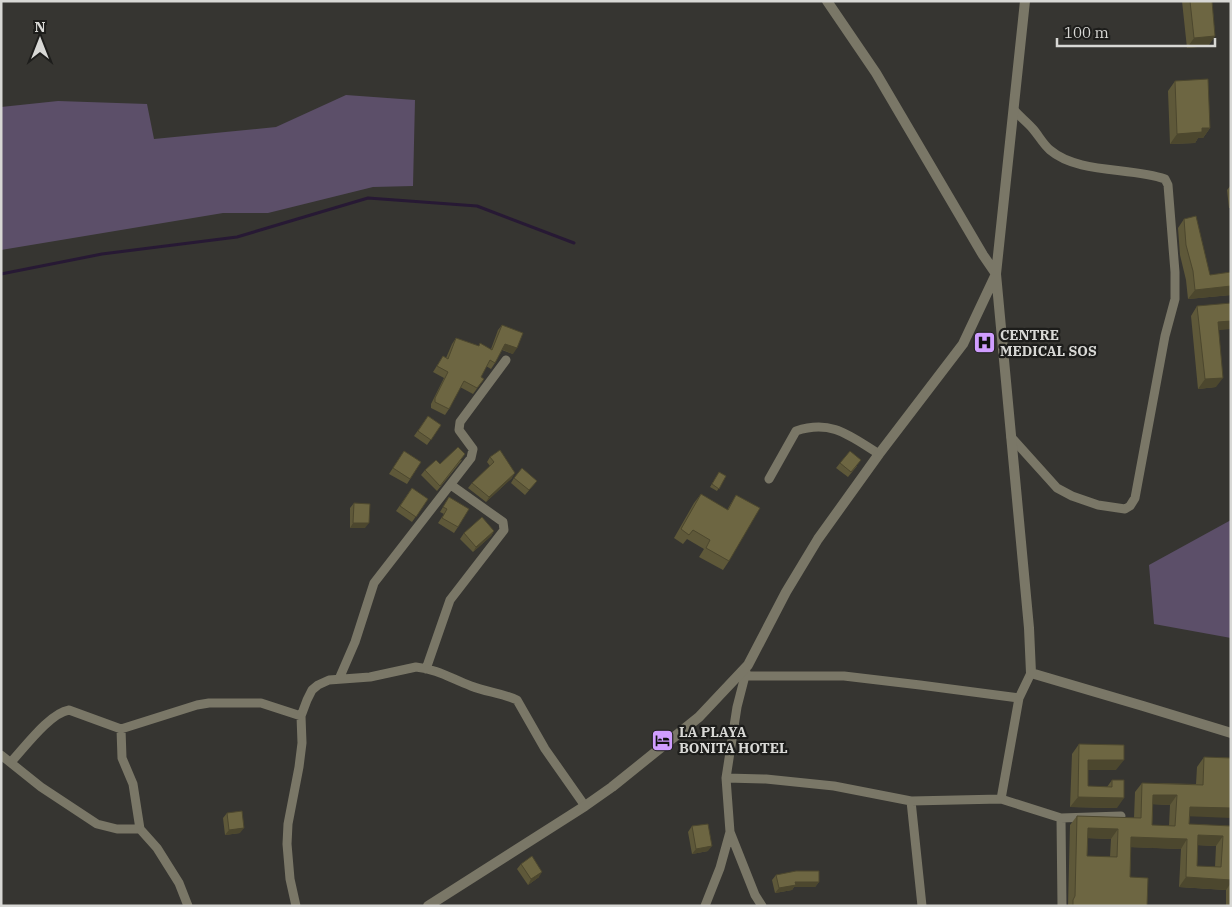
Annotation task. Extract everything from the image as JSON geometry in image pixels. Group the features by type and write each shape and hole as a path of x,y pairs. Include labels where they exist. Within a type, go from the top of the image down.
{"street":[{"path":"827,1 876,73 996,274"},
{"path":"1001,799 1019,698 1031,673 1030,628 996,274 1024,1"},
{"path":"1012,437 1057,488 1072,496 1098,505 1125,508 1130,506 1135,498 1166,336 1174,305 1175,272 1168,185 1165,179 1150,175 1096,168 1060,156 1050,150 1014,110"},
{"path":"762,906 755,895 730,832 726,778 737,707 748,665 786,592 818,539 879,454 963,344 996,274"},
{"path":"339,679 355,642 374,583 467,464 473,453 473,448 459,430 460,422 506,360"},
{"path":"769,479 796,431 807,428 822,426 840,430 879,454"},
{"path":"426,668 450,600 504,530 503,522 451,485"},
{"path":"428,906 585,806 699,717 748,665"},
{"path":"296,906 290,879 287,844 288,824 302,743 301,716 312,690 324,682 426,668 438,671 472,687 517,700 546,749 585,806"},
{"path":"1031,673 1231,733"},
{"path":"745,676 852,677 1019,698"},
{"path":"11,762 54,717 69,710 121,729 209,703 261,703 301,716"},
{"path":"121,729 122,758 133,784 140,829 157,848 180,883 188,906"},
{"path":"1,755 41,787 97,824 116,829 140,829"},
{"path":"726,778 766,779 834,786 912,800 1001,799 1061,818 1121,816"},
{"path":"912,800 922,906"},
{"path":"1061,818 1062,906"},
{"path":"705,906 720,868 730,832"}],"shaded area":[{"path":"346,95 415,100 413,186 373,187 268,213 223,213 1,250 1,107 58,101 147,104 154,139 276,127"},
{"path":"1231,520 1231,638 1154,624 1149,565"}],"building":[{"path":"1190,1 1212,1 1215,36 1194,38"},
{"path":"1208,79 1210,128 1202,128 1202,132 1177,134 1175,81"},
{"path":"1196,216 1210,275 1231,272 1231,286 1195,290 1193,271 1186,245 1184,219"},
{"path":"1231,303 1231,321 1218,322 1223,378 1205,379 1197,306"},
{"path":"502,325 523,333 517,348 505,344 495,363 490,360 481,377 484,379 477,388 464,381 449,409 435,402 435,398 448,372 437,366 443,356 448,359 456,338 479,346 480,343 492,350"},
{"path":"428,416 441,425 431,440 418,431"},
{"path":"458,447 465,454 440,486 425,470 436,460 440,464"},
{"path":"500,450 515,473 489,497 472,483 494,462 490,457"},
{"path":"404,451 421,462 410,479 393,468"},
{"path":"850,451 861,460 851,472 840,463"},
{"path":"522,468 537,481 529,490 514,478"},
{"path":"719,472 726,476 719,489 712,484"},
{"path":"412,488 428,499 416,517 400,506"},
{"path":"701,494 728,510 736,495 760,508 729,561 706,548 710,540 693,530 689,535 681,529"},
{"path":"449,497 469,509 458,527 442,518 447,509 443,507"},
{"path":"354,503 370,504 369,523 353,523"},
{"path":"482,517 494,531 476,547 464,533"},
{"path":"1079,744 1124,745 1124,760 1088,760 1088,786 1112,787 1112,780 1124,780 1124,798 1078,797"},
{"path":"1204,757 1231,758 1231,808 1190,807 1189,824 1231,826 1231,880 1186,877 1187,839 1131,837 1130,877 1148,878 1147,906 1073,906 1075,896 1077,816 1141,818 1142,783 1203,785","holes":["1153,795 1177,795 1175,826 1152,825","1088,828 1118,829 1117,857 1087,856","1198,835 1223,836 1221,867 1197,866"]},
{"path":"242,811 244,828 229,830 227,813"},
{"path":"708,824 712,846 696,849 692,826"},
{"path":"532,856 542,872 531,879 521,864"},
{"path":"796,871 819,871 819,882 795,882 796,885 779,888 776,875"}],"waterway":[{"path":"1,274 102,254 237,237 368,198 477,206 574,243"}],"place":[{"name":"CENTRE MEDICAL SOS","path":"984,343"},
{"name":"LA PLAYA BONITA HOTEL","path":"663,740"}]}
